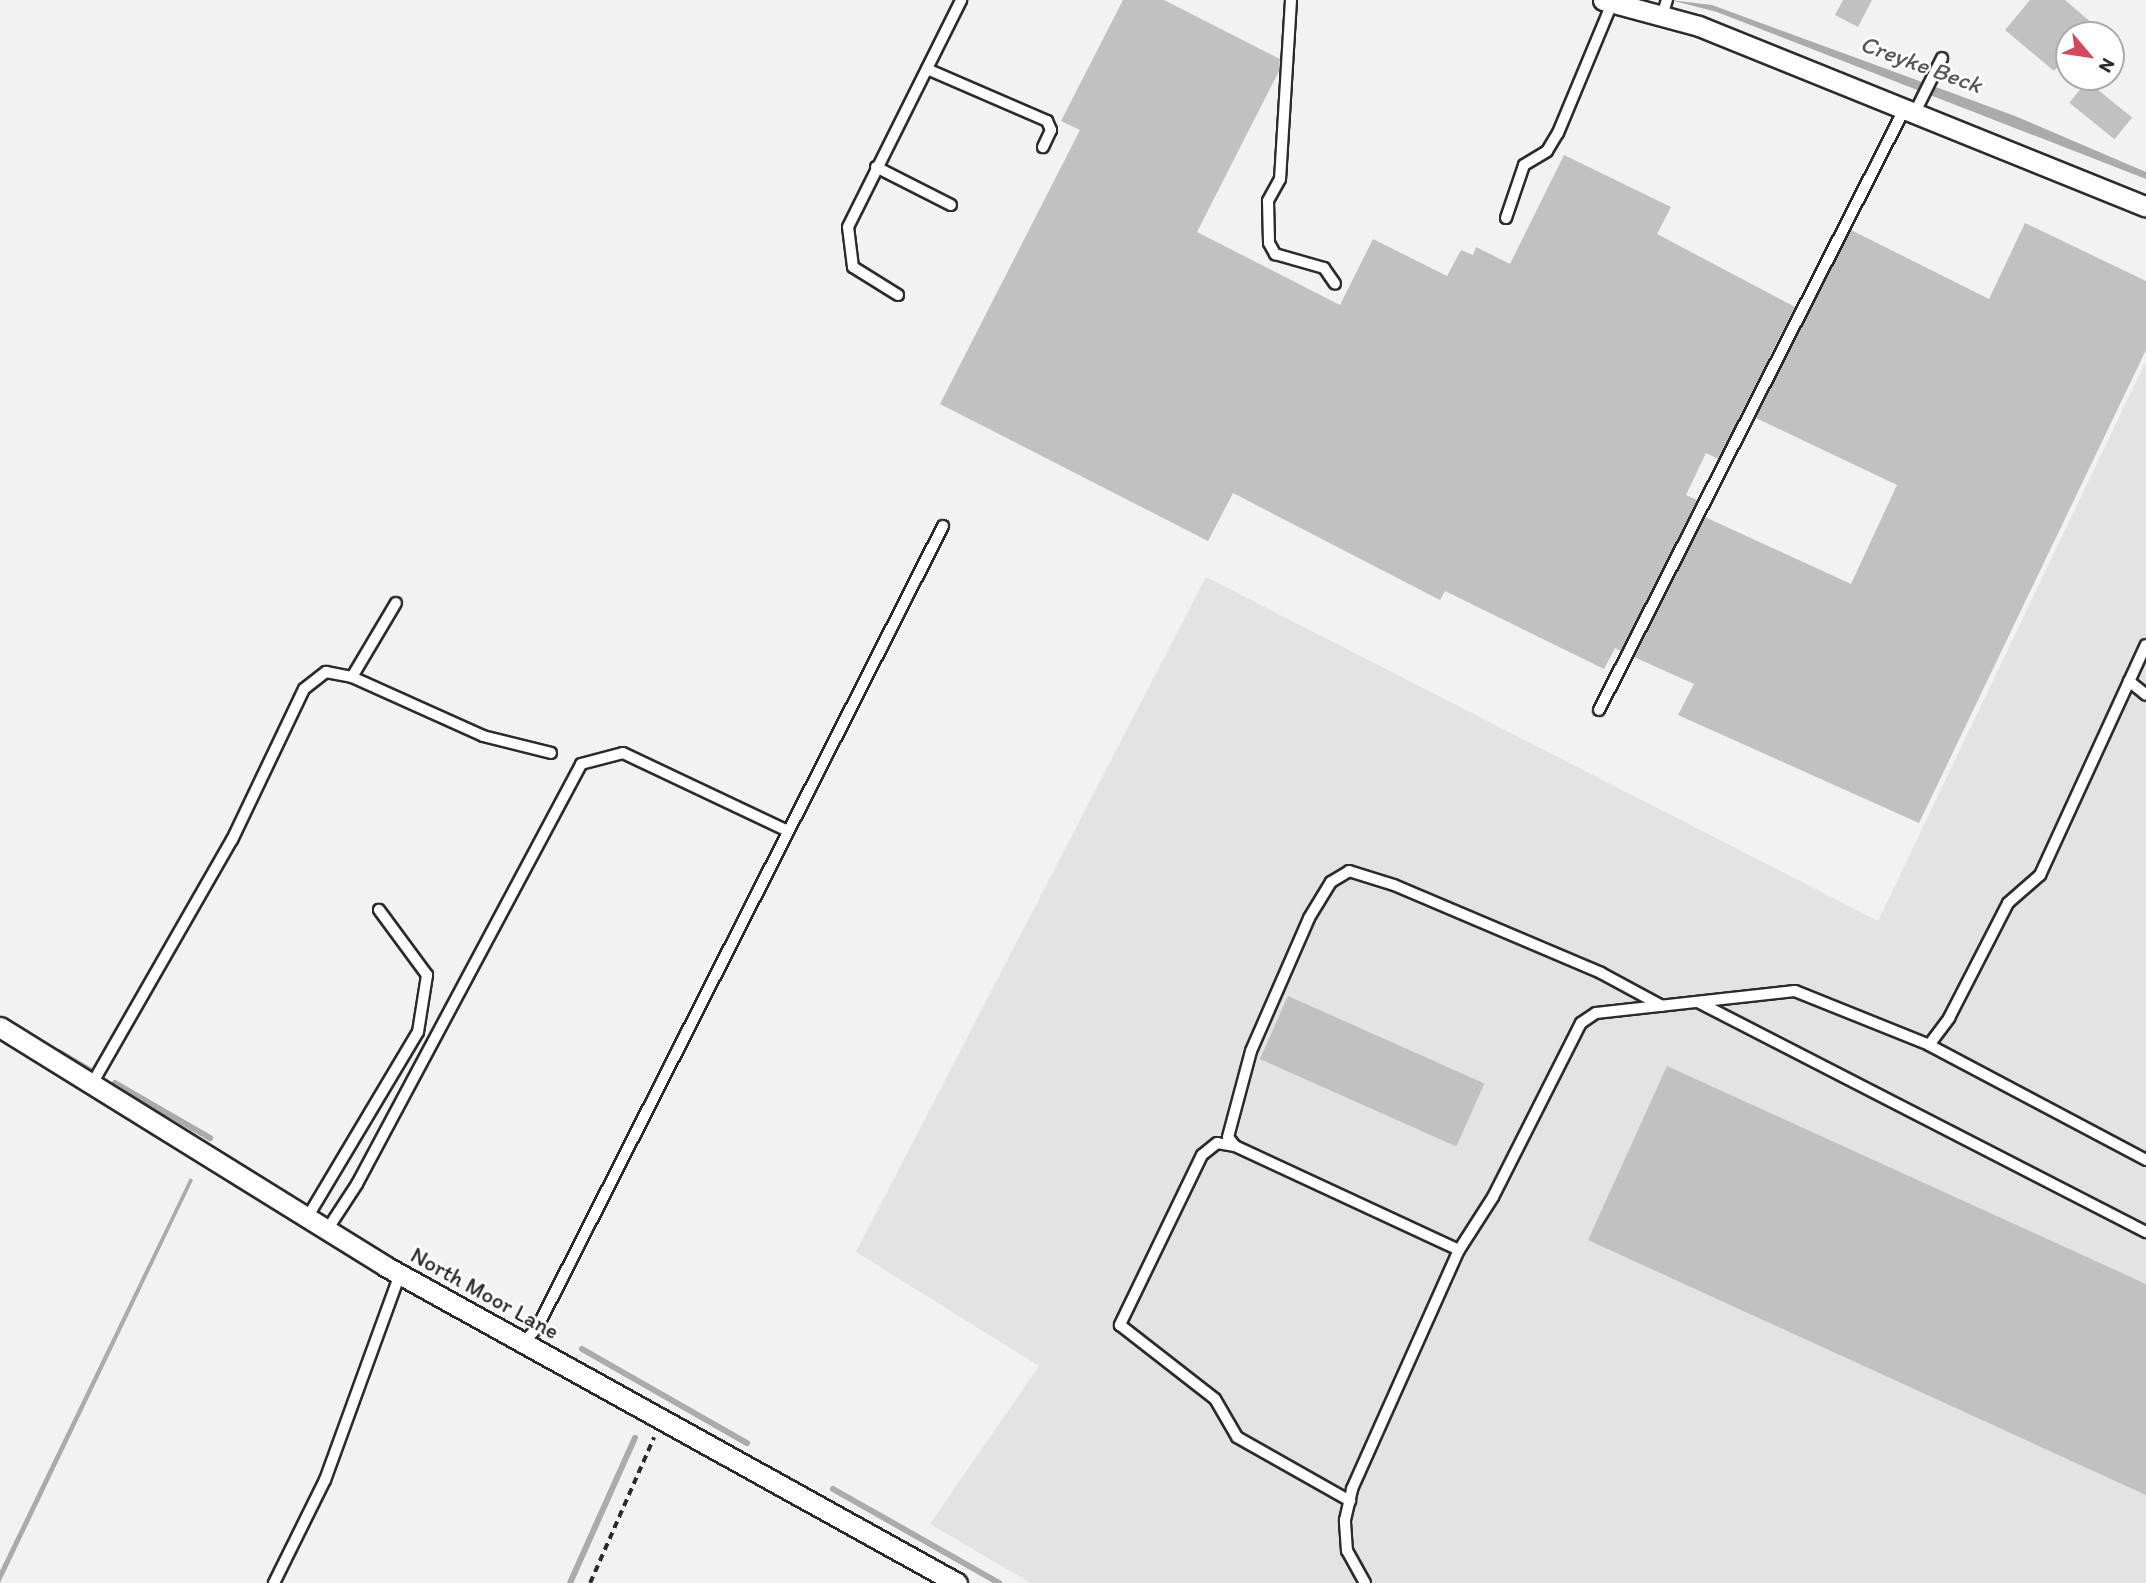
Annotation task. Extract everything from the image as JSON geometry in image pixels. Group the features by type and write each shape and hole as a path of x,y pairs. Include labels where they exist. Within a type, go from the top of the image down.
{"street":[{"path":"1607,1 1665,7 1915,104 2146,207"},
{"name":"North Moor Lane","path":"0,1027 400,1274 957,1583"}],"lane":[{"path":"898,295 853,267 848,227 961,0"},
{"path":"1291,0 1280,179 1268,201 1269,243 1275,254 1324,268 1335,284"},
{"path":"1506,218 1524,165 1547,151 1558,133 1607,1"},
{"path":"1599,710 1915,104 1942,58"},
{"path":"927,69 1047,121 1051,130 1042,147"},
{"path":"876,167 951,205"},
{"path":"523,1343 544,1316 786,830 943,526"},
{"path":"352,677 396,603"},
{"path":"1928,1045 1949,1018 2008,903 2040,875 2146,645"},
{"path":"92,1084 232,840 304,689 326,672 352,677 483,736 551,753"},
{"path":"2129,681 2146,695"},
{"path":"327,1230 357,1184 581,764 623,754 786,830"},
{"path":"1235,1146 1227,1127 1251,1051 1309,918 1331,882 1349,871 1524,939 1661,1006"},
{"path":"307,1218 418,1032 426,975 379,910"},
{"path":"1365,1583 1347,1551 1349,1501 1459,1250 1493,1197 1581,1023 1596,1013 1795,991 1928,1045 2146,1160"},
{"path":"1698,1002 2146,1232"},
{"path":"1349,1501 1237,1437 1215,1399 1120,1325 1202,1155 1217,1143 1235,1146 1459,1250"},
{"path":"274,1583 325,1480 400,1274"}],"path":[{"path":"590,1583 661,1418"}],"shaded area":[{"path":"1670,0 1712,5 2015,116 2146,172 2146,179 1717,12"},
{"path":"2146,361 2146,1583 1031,1583 930,1524 1039,1366 856,1252 1206,577 1878,921"},
{"path":"190,1178 193,1180 0,1583 0,1571"}],"building":[{"path":"1123,0 1164,0 1280,59 1279,71 1197,232 1340,305 1373,239 1447,276 1461,250 1473,255 1476,247 1510,264 1564,155 1671,207 1657,234 1795,307 1718,459 1706,453 1686,495 1697,500 1621,651 1615,648 1604,669 1445,591 1440,600 1233,493 1208,541 940,404 1080,130 1061,121"},
{"path":"1843,0 1872,0 1858,27 1835,15"},
{"path":"2030,0 2065,0 2090,21 2055,21 2054,71 2005,30"},
{"path":"2079,91 2099,91 2132,118 2114,139 2069,103"},
{"path":"2025,223 2146,281 2146,350 1919,823 1678,715 1694,684 1634,657 1705,517 1851,584 1897,485 1756,418 1851,230 1989,299"},
{"path":"1288,996 1484,1083 1456,1146 1260,1059"},
{"path":"1667,1066 2146,1284 2146,1495 1588,1240"}],"waterway":[{"path":"59,1052 98,1075"},
{"path":"115,1083 210,1138"},
{"path":"582,1349 747,1443"},
{"path":"570,1583 635,1438"},
{"path":"833,1489 999,1583"}],"water label":[{"name":"Creyke Beck","path":"1921,64"}]}
